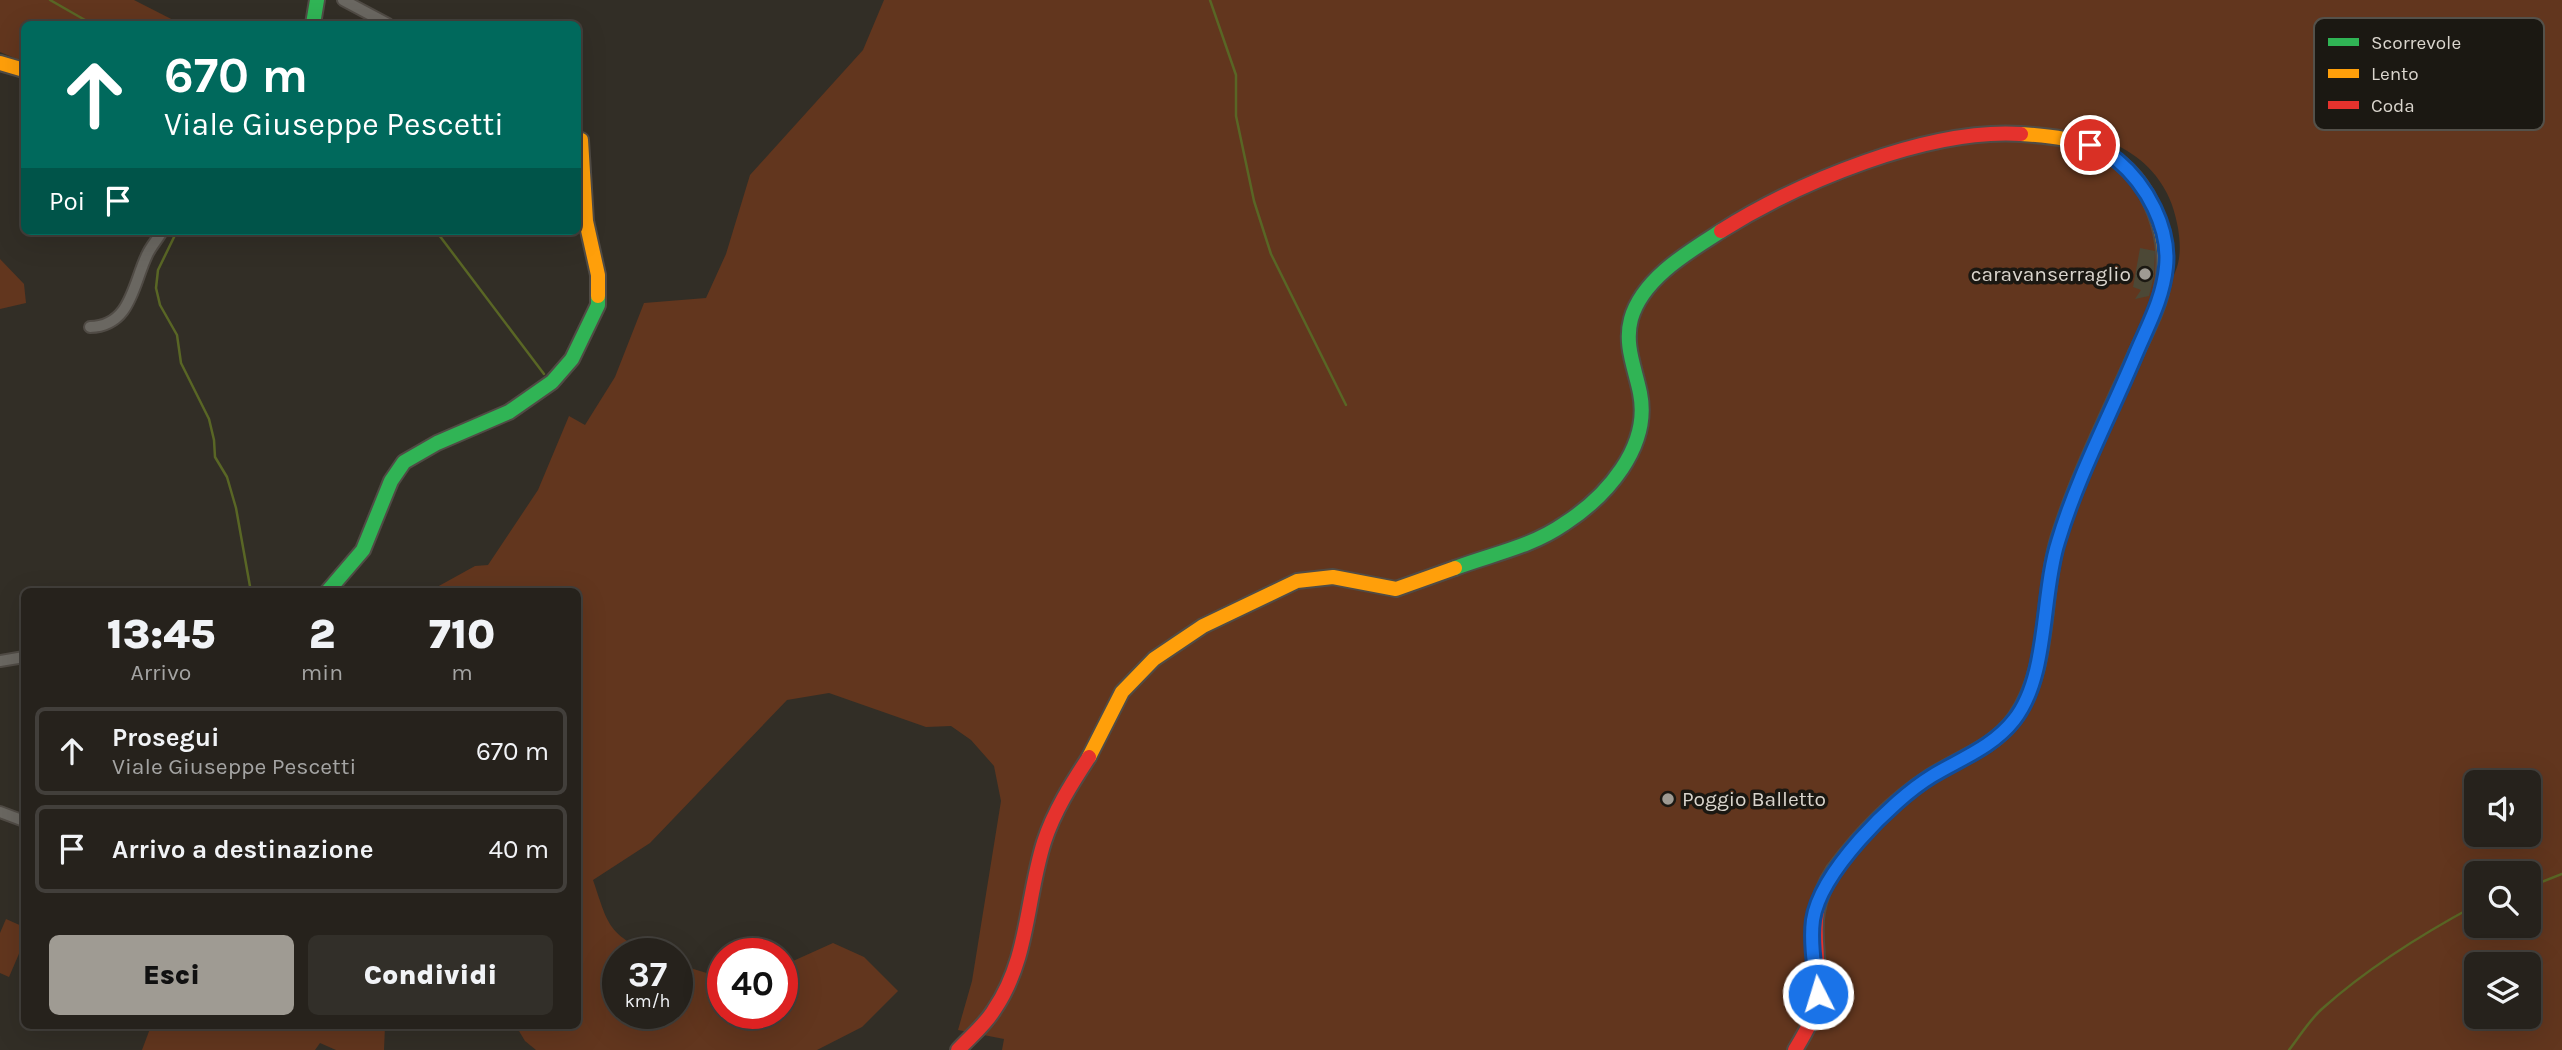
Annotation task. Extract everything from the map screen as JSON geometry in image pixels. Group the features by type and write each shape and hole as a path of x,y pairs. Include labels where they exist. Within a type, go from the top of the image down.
{"street":[{"path":"314,21 317,0"},
{"path":"343,0 382,21"},
{"path":"0,63 21,69"},
{"path":"958,1050 994,1011 1017,966 1027,930 1044,842 1065,794 1094,748 1122,692 1154,659 1203,626 1297,581 1333,577 1374,587 1396,589 1529,543 1559,529 1594,502 1617,474 1639,435 1643,416 1641,395 1627,338 1636,302 1649,286 1699,246 1742,218 1818,181 1922,145 1991,132 2033,134 2087,144 2115,158 2150,199 2159,222 2166,265 2162,293 2072,500 2058,541 2032,685 2014,720 1981,749 1929,778 1885,814 1841,860 1823,889 1813,920 1818,994 1812,1018 1795,1050"},
{"path":"330,588 363,550 391,481 404,462 437,443 509,412 552,382 572,359 597,305 598,275 586,221 581,140"},
{"path":"90,327 107,324 124,312 147,254 159,235"},
{"path":"0,661 21,658"},
{"path":"0,812 21,820"}],"shaded area":[{"path":"0,0 134,0 175,21 21,21 21,61 0,52"},
{"path":"884,0 2562,0 2562,1050 1002,1050 1004,1039 958,1030 972,981 1001,801 994,766 971,740 951,726 926,727 829,693 787,700 650,843 593,880 606,917 623,938 602,938 602,1029 693,1029 693,969 707,973 707,1029 798,1029 798,959 833,943 864,957 898,991 862,1027 817,1050 536,1050 525,1041 518,1029 581,1029 581,588 435,588 475,566 488,565 538,490 569,416 585,425 615,377 644,303 706,298 726,254 750,175 863,50","holes":["2044,130 2090,135 2131,153 2148,167 2162,184 2172,204 2180,246 2176,269 2163,292 2155,240 2144,206 2135,190 2125,176 2111,165"]},
{"path":"0,259 24,284 26,303 0,309"},
{"path":"6,919 21,926 21,949 9,977 0,973 0,933"},
{"path":"150,1029 385,1029 384,1050 336,1050 320,1043 315,1050 142,1050"}],"building":[{"name":"caravanserraglio","path":"2140,248 2155,251 2154,276 2149,296 2135,299 2141,290 2133,287"}],"waterway":[{"path":"50,0 87,21"},
{"path":"1210,0 1236,75 1236,116 1254,201 1271,254 1346,405"},
{"path":"175,235 158,270 156,288 160,305 177,335 181,363 209,419 215,457 227,477 236,508 250,588"},
{"path":"439,235 544,374"},
{"path":"2541,882 2562,874"},
{"path":"2289,1050 2318,1012 2341,993 2377,965 2464,912"}],"traffic: fast":[{"path":"314,21 317,0"},
{"path":"1455,568 1525,544 1551,532 1595,500 1622,469 1639,432 1642,413 1631,356 1631,319 1645,291 1656,279 1721,231"},
{"path":"330,588 363,550 391,481 404,462 437,443 509,412 552,382 572,359 598,305 598,296"},
{"path":"1834,870 1889,808 1928,778 1986,745 2015,718 2035,677 2058,539 2084,468 2136,353"}],"traffic: slow":[{"path":"0,63 21,69"},
{"path":"2021,134 2064,139 2095,148 2122,164 2147,195 2161,233 2164,273 2156,309 2136,353"},
{"path":"581,140 586,221 598,275 598,296"},
{"path":"1089,757 1122,692 1154,659 1203,626 1297,581 1333,577 1396,589 1455,568"}],"traffic: jam":[{"path":"1721,231 1788,194 1865,162 1946,140 1985,134 2021,134"},
{"path":"958,1050 994,1010 1014,970 1044,842 1064,798 1089,757"},
{"path":"1795,1050 1815,1008 1818,983 1818,905 1834,870"}],"place":[{"name":"caravanserraglio","path":"2145,274"},
{"name":"Poggio Balletto","path":"1668,799"}],"route":[{"path":"1818,994 1813,920 1823,889 1841,860 1885,814 1929,778 1981,749 2014,720 2032,685 2058,541 2072,500 2162,293 2166,265 2165,248 2150,199 2115,158 2090,145"}]}
